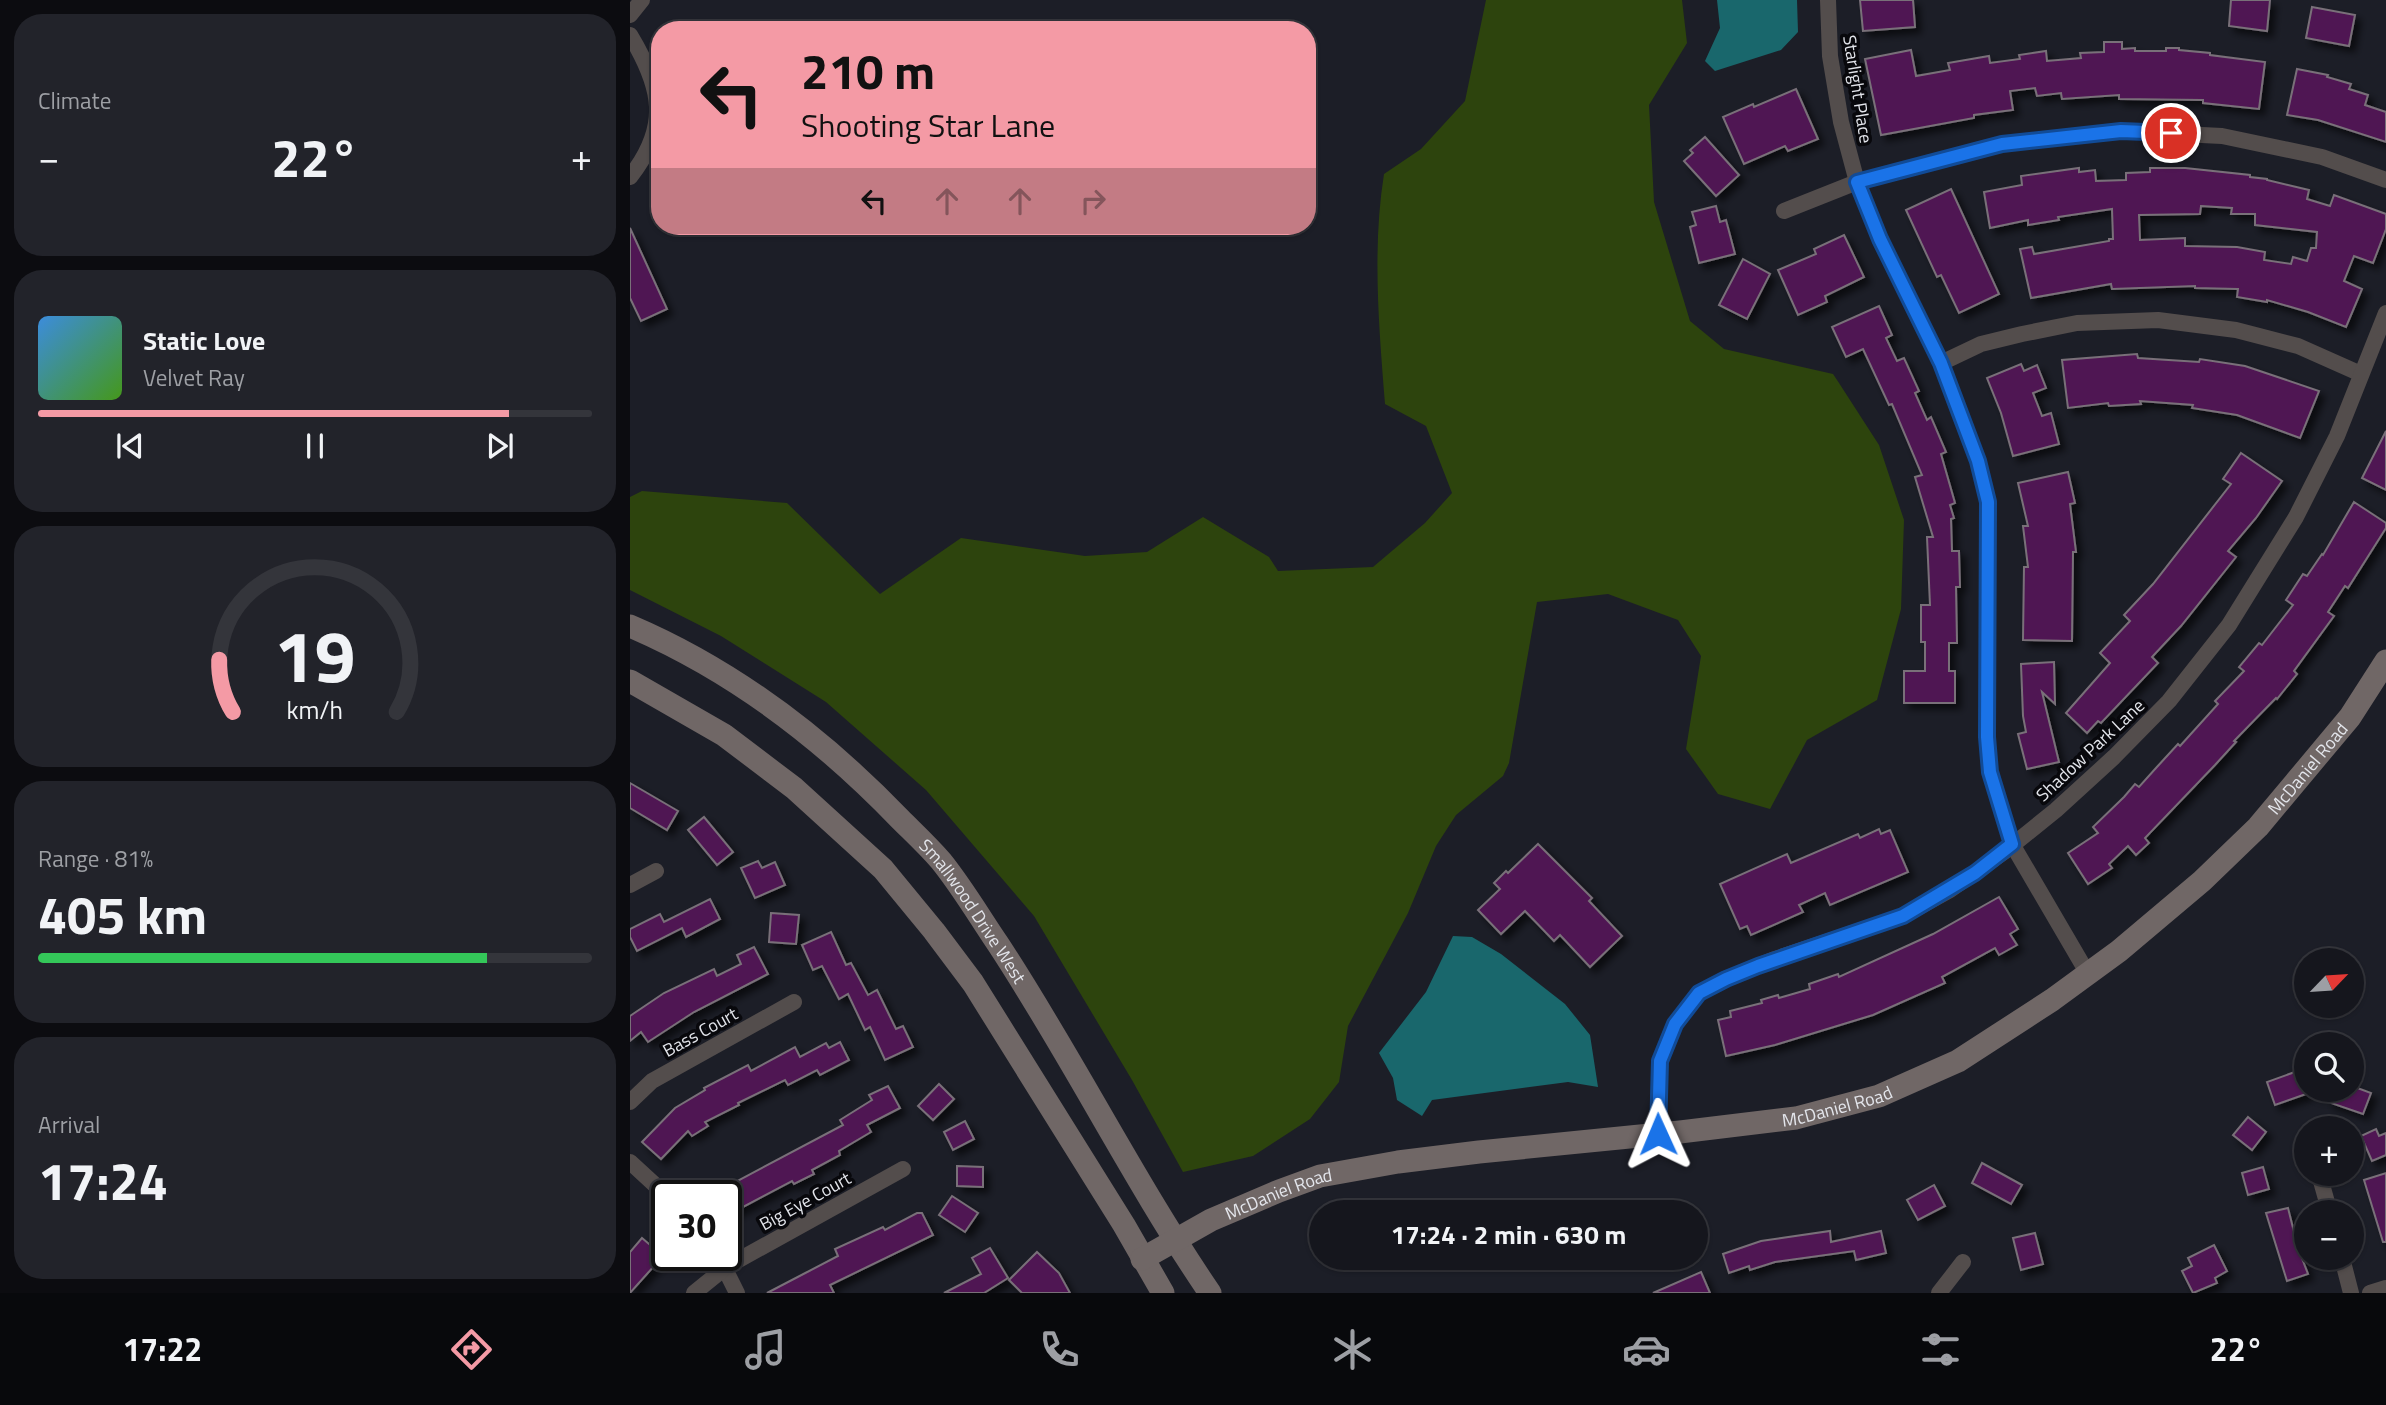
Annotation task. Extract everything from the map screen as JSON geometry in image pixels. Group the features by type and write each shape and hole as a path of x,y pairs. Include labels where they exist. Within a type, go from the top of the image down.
{"street":[{"path":"630,15 642,0"},
{"name":"Starlight Place","path":"1828,0 1830,56 1839,109 1857,182 1880,239 1941,363 1978,461 1988,502 1987,737 1990,772 2012,844 2088,974"},
{"path":"630,35 651,76"},
{"path":"1784,211 1857,182 2002,144 2121,131 2222,136 2322,157 2386,180"},
{"path":"630,177 651,140"},
{"name":"Shadow Park Lane","path":"1658,1134 1660,1061 1675,1024 1699,993 1763,964 1903,916 1975,873 2056,810 2176,694 2219,640 2263,573 2300,509 2337,436 2386,313"},
{"path":"1941,363 1980,344 2077,323 2158,320 2236,330 2298,346 2361,374"},
{"name":"Smallwood Drive West","path":"630,626 744,686 790,719 866,784 940,861 1027,989 1174,1241 1210,1293"},
{"name":"McDaniel Road","path":"1142,1259 1211,1220 1320,1176 1398,1162 1479,1152 1796,1118 1879,1096 1966,1056 2088,974 2202,881 2258,827 2350,717 2386,661"},
{"path":"630,681 724,735 794,788 883,869 934,930 973,983 1124,1225 1163,1293"},
{"path":"630,884 656,870"},
{"name":"Bass Court","path":"630,1102 652,1081 794,1002"},
{"path":"630,1162 651,1181"},
{"name":"Big Eye Court","path":"742,1251 903,1169"},
{"path":"1939,1293 1964,1262"},
{"path":"2345,1270 2351,1293"},
{"name":"Big Eye Court","path":"694,1293 713,1271"},
{"path":"727,1271 737,1293"},
{"path":"2370,1293 2386,1288"}],"green space":[{"path":"1486,0 1682,0 1687,43 1649,105 1654,202 1690,321 1724,349 1833,374 1879,445 1904,520 1901,609 1877,700 1807,740 1770,809 1718,794 1686,749 1701,656 1678,620 1608,594 1537,602 1509,763 1503,776 1456,815 1436,846 1408,913 1348,1026 1339,1082 1310,1119 1253,1156 1183,1172 1132,1080 1034,916 926,790 826,702 721,636 630,590 630,497 642,491 787,503 880,594 961,538 1085,556 1147,552 1203,517 1269,557 1278,571 1373,567 1425,523 1452,493 1426,426 1385,404 1377,260 1384,174 1421,149 1465,101"}],"water":[{"path":"1717,0 1797,0 1798,32 1781,50 1715,71 1705,61 1720,28"},
{"path":"1453,936 1472,937 1501,954 1565,1004 1590,1035 1598,1087 1568,1082 1432,1100 1422,1116 1397,1100 1393,1078 1379,1053 1426,992"}],"building":[{"path":"1860,0 1913,0 1915,27 1863,31"},
{"path":"2231,0 2270,0 2267,31 2229,26"},
{"path":"2312,7 2355,15 2349,46 2306,38"},
{"path":"2104,42 2122,42 2122,49 2135,48 2135,51 2166,51 2166,48 2179,48 2265,62 2259,109 2203,103 2203,100 2119,99 2119,95 2062,99 2061,93 2037,96 2035,88 2010,91 2013,110 1974,115 1974,118 1881,135 1865,59 1911,50 1916,76 1950,70 1948,63 1989,56 1990,63 2020,59 2019,55 2046,51 2047,61 2081,58 2080,53 2104,52"},
{"path":"2297,69 2328,75 2327,77 2351,84 2349,89 2368,95 2365,105 2386,112 2386,142 2318,120 2287,115"},
{"path":"1796,89 1818,139 1788,151 1785,146 1744,164 1723,117"},
{"path":"1705,137 1739,175 1716,196 1684,161 1693,153 1690,150"},
{"path":"2079,168 2079,172 2095,170 2096,181 2126,180 2126,173 2150,172 2150,168 2185,168 2250,175 2309,190 2307,199 2330,206 2334,195 2386,214 2386,229 2373,263 2354,256 2344,281 2362,289 2346,327 2267,300 2237,297 2238,289 2195,286 2112,289 2111,284 2031,298 2020,249 2032,247 2034,254 2109,241 2113,239 2112,209 2058,217 2059,220 2028,225 2028,220 1990,228 1984,192 2022,185 2021,176","holes":["2201,206 2232,208 2231,214 2255,214 2255,225 2317,232 2316,248 2311,248 2307,261 2293,257 2291,264 2264,260 2265,252 2237,247 2185,246 2185,238 2140,240 2139,215 2200,214"]},
{"path":"1951,189 1999,294 1959,313 1941,275 1937,277 1906,210"},
{"path":"1716,206 1720,222 1726,220 1735,254 1699,263 1690,227 1696,225 1692,212"},
{"path":"630,228 667,309 641,321 630,298"},
{"path":"1844,235 1864,277 1825,296 1827,302 1798,315 1778,270 1816,254 1814,249"},
{"path":"1743,259 1770,274 1747,319 1719,305"},
{"path":"1879,306 1892,335 1886,338 1897,361 1904,358 1919,391 1915,393 1927,420 1931,417 1946,452 1941,454 1955,503 1950,505 1954,518 1951,519 1952,551 1959,551 1960,587 1956,587 1957,643 1949,643 1949,671 1955,671 1955,703 1904,703 1904,671 1925,671 1925,642 1921,642 1921,605 1930,605 1927,537 1933,537 1915,477 1922,475 1892,404 1889,405 1863,349 1846,357 1832,327"},
{"path":"2137,354 2138,358 2199,362 2200,359 2245,366 2319,391 2300,438 2237,415 2192,408 2193,405 2140,401 2141,404 2109,406 2108,403 2068,408 2062,360"},
{"path":"2021,364 2024,371 2037,365 2046,388 2033,393 2042,416 2051,413 2059,444 2013,456 2001,413 1987,378"},
{"path":"2386,431 2386,490 2362,478"},
{"path":"2241,453 2282,481 2228,551 2236,557 2181,626 2152,657 2158,663 2101,723 2098,721 2087,733 2066,713 2110,663 2100,653 2130,621 2124,615 2153,584 2231,484 2223,479"},
{"path":"2068,472 2075,503 2070,504 2076,552 2073,552 2072,641 2023,640 2024,567 2028,567 2023,526 2028,526 2018,483"},
{"path":"2354,502 2386,523 2386,528 2348,588 2345,586 2328,612 2334,616 2294,671 2297,674 2277,699 2234,741 2236,742 2145,838 2149,843 2136,855 2128,846 2109,864 2112,868 2088,884 2068,853 2098,833 2093,827 2135,784 2139,787 2218,704 2215,701 2244,671 2239,667 2259,643 2262,645 2293,605 2286,600 2303,574 2307,576 2323,555"},
{"path":"2054,662 2055,704 2042,692 2059,762 2027,769 2018,734 2026,732 2021,664"},
{"path":"630,783 678,811 667,830 630,808"},
{"path":"704,817 733,852 717,865 688,830"},
{"path":"1879,829 1881,834 1890,830 1908,872 1830,905 1825,893 1799,905 1803,912 1751,935 1747,926 1740,929 1720,884 1787,854 1791,863 1858,834 1860,838"},
{"path":"1538,844 1592,898 1589,901 1622,936 1590,967 1560,935 1554,941 1525,911 1501,934 1478,910 1500,889 1494,883"},
{"path":"758,861 762,868 775,862 785,885 755,898 741,868"},
{"path":"1999,897 2018,929 2010,934 2017,945 1999,955 1995,948 1942,977 1945,983 1873,1015 1775,1045 1726,1056 1718,1020 1731,1017 1730,1011 1762,1003 1761,1000 1778,995 1779,998 1810,989 1809,984 1838,974 1839,977 1933,934"},
{"path":"710,899 720,919 686,937 682,928 637,951 630,937 630,929 660,914 664,922"},
{"path":"771,913 799,915 796,944 769,942"},
{"path":"831,932 846,965 851,963 868,995 877,990 896,1029 903,1026 913,1047 885,1060 870,1027 865,1030 848,994 839,999 822,966 813,970 802,945"},
{"path":"754,947 768,974 694,1012 648,1042 641,1032 630,1041 630,1016 664,993 714,969 717,976 741,964 737,955"},
{"path":"840,1042 849,1060 820,1075 817,1070 788,1085 785,1080 738,1103 739,1105 705,1122 708,1126 692,1136 688,1131 661,1159 642,1142 675,1108 705,1090 704,1088 748,1065 751,1071 795,1047 800,1057 826,1043 829,1048"},
{"path":"2294,1072 2294,1098 2275,1105 2267,1082"},
{"path":"939,1084 954,1099 933,1120 918,1106"},
{"path":"888,1086 900,1108 867,1125 871,1132 839,1151 840,1155 812,1170 814,1174 794,1184 792,1181 742,1208 742,1180 739,1180 843,1125 840,1120 872,1100 869,1095"},
{"path":"2364,1090 2371,1093 2363,1114 2328,1102 2364,1102"},
{"path":"2248,1117 2266,1132 2252,1150 2233,1135"},
{"path":"965,1121 974,1139 953,1150 944,1132"},
{"path":"2376,1129 2379,1136 2386,1133 2386,1155 2372,1161 2364,1143 2364,1135"},
{"path":"1982,1163 2022,1185 2011,1204 1972,1183"},
{"path":"957,1166 983,1167 983,1187 957,1186"},
{"path":"2263,1167 2269,1189 2248,1195 2242,1173"},
{"path":"2386,1173 2386,1242 2383,1242 2364,1180"},
{"path":"1934,1185 1945,1206 1918,1220 1907,1200"},
{"path":"952,1196 978,1213 965,1232 939,1215"},
{"path":"2288,1208 2294,1232 2294,1270 2306,1270 2308,1274 2287,1281 2266,1213"},
{"path":"922,1213 933,1235 830,1285 834,1293 767,1293 838,1256 835,1249 883,1227 885,1230"},
{"path":"1830,1231 1831,1242 1881,1231 1886,1253 1856,1260 1854,1251 1775,1262 1750,1270 1749,1266 1729,1273 1723,1254 1761,1241"},
{"path":"2035,1233 2043,1264 2021,1270 2013,1238"},
{"path":"642,1238 651,1246 651,1269 630,1293 630,1252"},
{"path":"2214,1245 2227,1271 2215,1278 2217,1283 2193,1293 2182,1271 2192,1266 2188,1258"},
{"path":"990,1248 1008,1278 984,1293 944,1293 981,1274 972,1258"},
{"path":"1037,1252 1059,1273 1070,1293 1022,1293 1009,1280"},
{"path":"1701,1272 1710,1293 1653,1293"}],"route":[{"path":"1658,1134 1660,1061 1675,1024 1699,993 1712,985 1792,953 1903,916 1950,890 2012,844 1990,772 1987,737 1988,502 1978,461 1941,363 1880,239 1857,182 2002,144 2121,131 2171,133"}]}
